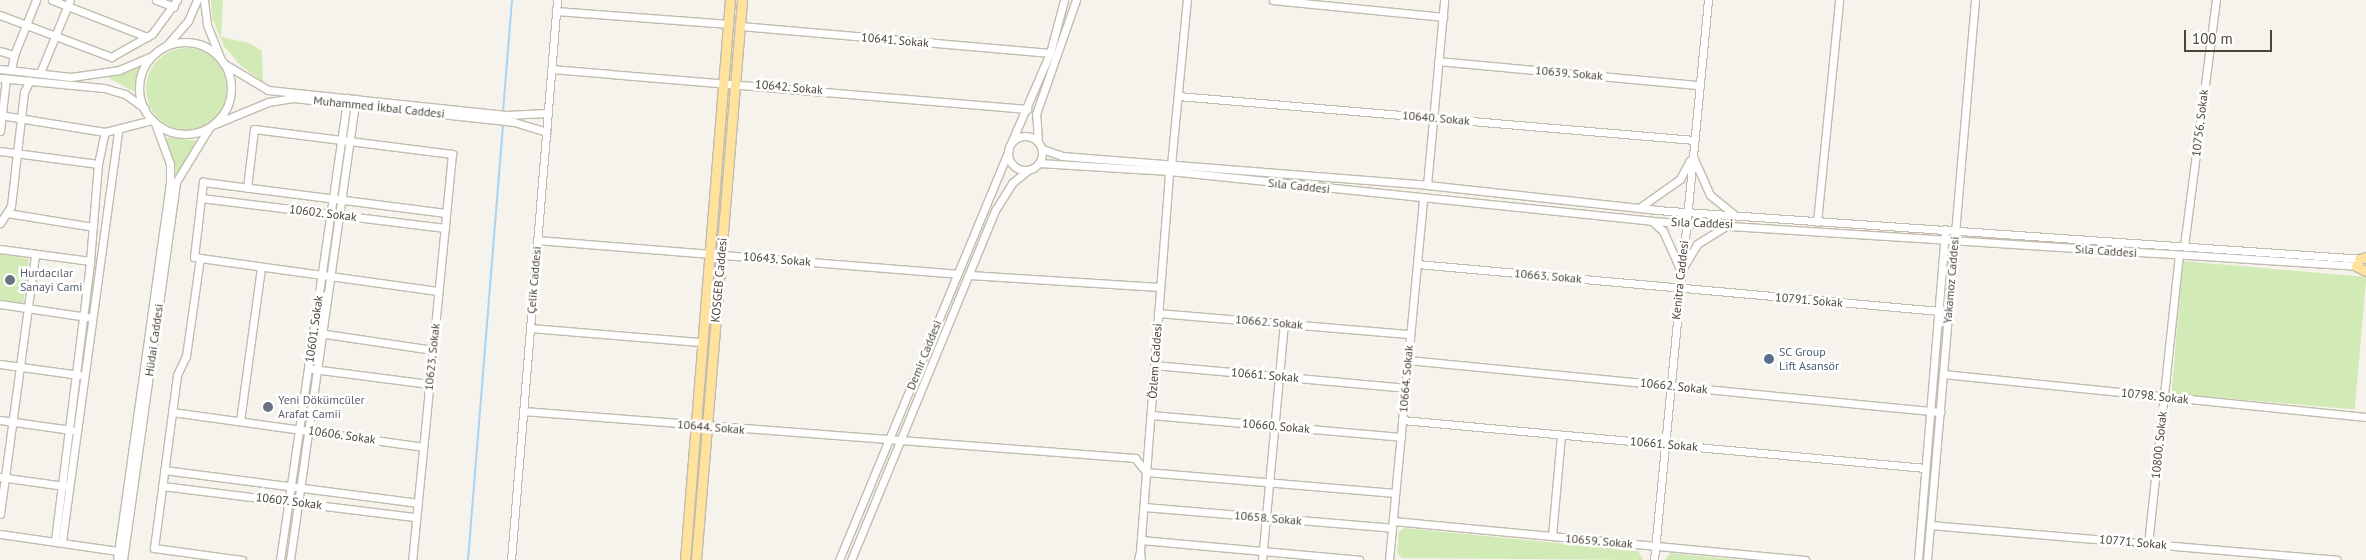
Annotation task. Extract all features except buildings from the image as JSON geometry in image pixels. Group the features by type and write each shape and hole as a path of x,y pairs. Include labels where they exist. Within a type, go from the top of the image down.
{"main road":[{"name":"KOSGEB Caddesi","path":"685,560 694,425 730,0"},
{"name":"KOSGEB Caddesi","path":"696,560 742,0"},
{"path":"2362,260 2366,269"}],"street":[{"path":"11,70 14,55 36,0"},
{"path":"52,0 69,3 147,37"},
{"path":"156,0 175,3"},
{"path":"0,69 71,77 119,70 166,47 188,21 197,0"},
{"path":"0,131 3,78 104,88 125,94 144,108 153,121 182,134 212,126 228,106 231,91 222,61 207,25 204,0"},
{"name":"Çelik Caddesi","path":"510,560 557,0"},
{"name":"Demir Caddesi","path":"839,560 890,442 957,274 1050,53 1064,0"},
{"path":"1038,140 1024,136 1010,147 1013,165 1028,170 1039,163 1042,149 1038,140 1036,114 1076,0"},
{"name":"Özlem Caddesi","path":"1140,560 1160,287 1186,0"},
{"path":"1274,0 1443,17"},
{"path":"1362,9 1363,0"},
{"path":"1427,186 1444,0"},
{"name":"Kenitra Caddesi","path":"1654,560 1708,0"},
{"path":"1817,222 1839,0"},
{"name":"Yakamoz Caddesi","path":"1927,560 1975,0"},
{"name":"10756. Sokak","path":"2184,246 2216,0"},
{"path":"40,73 69,3"},
{"path":"0,15 111,57 147,37 175,3"},
{"path":"556,11 729,24"},
{"name":"10641. Sokak","path":"740,26 1050,53"},
{"path":"166,47 195,44 222,61"},
{"path":"0,51 14,55"},
{"path":"144,108 141,77 158,52"},
{"name":"Muhammed İkbal Caddesi","path":"222,61 265,89 355,102 489,116 515,118 547,113"},
{"name":"10639. Sokak","path":"1438,61 1700,85"},
{"name":"10642. Sokak","path":"551,69 724,81 1027,109"},
{"path":"0,223 6,213 18,153 24,92 30,80"},
{"name":"10640. Sokak","path":"1178,96 1694,140"},
{"name":"Muhammed İkbal Caddesi","path":"212,126 285,99 347,101"},
{"name":"10601. Sokak","path":"280,560 347,101"},
{"name":"10601. Sokak","path":"290,560 355,102"},
{"path":"1,115 105,132 118,131 153,121"},
{"name":"Muhammed İkbal Caddesi","path":"515,118 546,132"},
{"name":"Hüdai Caddesi","path":"117,560 170,183 170,164 153,121"},
{"name":"Hüdai Caddesi","path":"123,560 176,182 212,126"},
{"path":"247,188 254,129 350,141"},
{"path":"59,541 70,486 118,131"},
{"path":"59,541 60,486 90,261 98,164 105,132"},
{"name":"10623. Sokak","path":"350,141 452,154 412,560"},
{"path":"1042,149 1062,156 1170,168 1427,186 1687,213 1945,229 2362,260"},
{"path":"0,151 98,164"},
{"path":"1693,155 1710,195 1738,216"},
{"path":"1638,208 1680,178 1693,155"},
{"name":"Sıla Caddesi","path":"1039,163 1170,168 1423,199 1651,221 1732,224 2179,256 2362,260"},
{"name":"Demir Caddesi","path":"851,560 1001,199 1028,170"},
{"name":"10602. Sokak","path":"445,228 201,198 203,182 446,213"},
{"path":"201,198 194,257 438,291"},
{"name":"10664. Sokak","path":"1389,560 1423,199"},
{"path":"6,213 93,227"},
{"path":"1651,221 1663,231 1681,272"},
{"path":"1681,272 1697,244 1732,224"},
{"name":"Yakamoz Caddesi","path":"1918,560 1945,229"},
{"name":"10643. Sokak","path":"537,240 957,274"},
{"path":"0,249 90,261"},
{"path":"0,514 2,478 13,422 35,254"},
{"name":"10800. Sokak","path":"2148,544 2179,256"},
{"path":"200,258 186,356 176,376 154,548 242,560"},
{"name":"10663. Sokak","path":"1417,264 1679,288"},
{"path":"240,422 261,267"},
{"path":"969,275 1160,287"},
{"name":"10791. Sokak","path":"1679,288 1938,312"},
{"path":"0,304 93,318"},
{"name":"10662. Sokak","path":"1158,313 1410,334"},
{"path":"1262,560 1284,323"},
{"path":"530,328 702,342"},
{"path":"313,332 432,350"},
{"name":"10662. Sokak","path":"1408,360 1940,412"},
{"path":"0,364 84,376"},
{"name":"10661. Sokak","path":"1154,365 1405,388"},
{"path":"308,369 429,384"},
{"name":"10798. Sokak","path":"1944,374 2366,417"},
{"name":"10606. Sokak","path":"172,412 423,446"},
{"name":"10644. Sokak","path":"523,412 890,442 1135,458 1146,472"},
{"name":"10660. Sokak","path":"1151,415 1400,436"},
{"path":"0,420 77,431"},
{"name":"10661. Sokak","path":"1402,420 1925,468"},
{"path":"1552,536 1561,435"},
{"name":"10607. Sokak","path":"164,470 417,503"},
{"path":"1146,472 1395,493"},
{"path":"2,478 70,486"},
{"name":"10607. Sokak","path":"162,486 416,517"},
{"name":"10658. Sokak","path":"1144,507 1266,518 1392,525"},
{"name":"10659. Sokak","path":"1392,525 1552,536 1806,560"},
{"name":"10771. Sokak","path":"1930,525 2336,560"},
{"path":"0,534 118,551"},
{"path":"1141,540 1359,560"}],"green space":[{"path":"211,0 223,0 221,37 249,43 262,51 263,82 240,65 224,46 212,18"},
{"path":"187,48 203,51 216,60 225,73 228,89 225,105 216,118 203,127 187,130 171,127 158,118 149,105 146,89 149,73 158,60 171,51"},
{"path":"144,64 138,94 107,77 126,72"},
{"path":"164,137 199,141 175,178 172,156"},
{"path":"0,254 29,259 23,305 0,302"},
{"path":"2183,261 2366,277 2355,410 2171,393"},
{"path":"1404,528 1638,551 1643,560 1402,558 1397,553 1399,532"},
{"path":"1670,553 1739,560 1665,560"}],"waterway":[{"path":"503,112 512,0"},
{"path":"468,560 503,122"}],"place":[{"name":"Hurdacılar Sanayi Cami","path":"10,280"},
{"name":"SC Group Lift Asansör","path":"1769,359"},
{"name":"Yeni Dökümcüler Arafat Camii","path":"268,407"}]}
